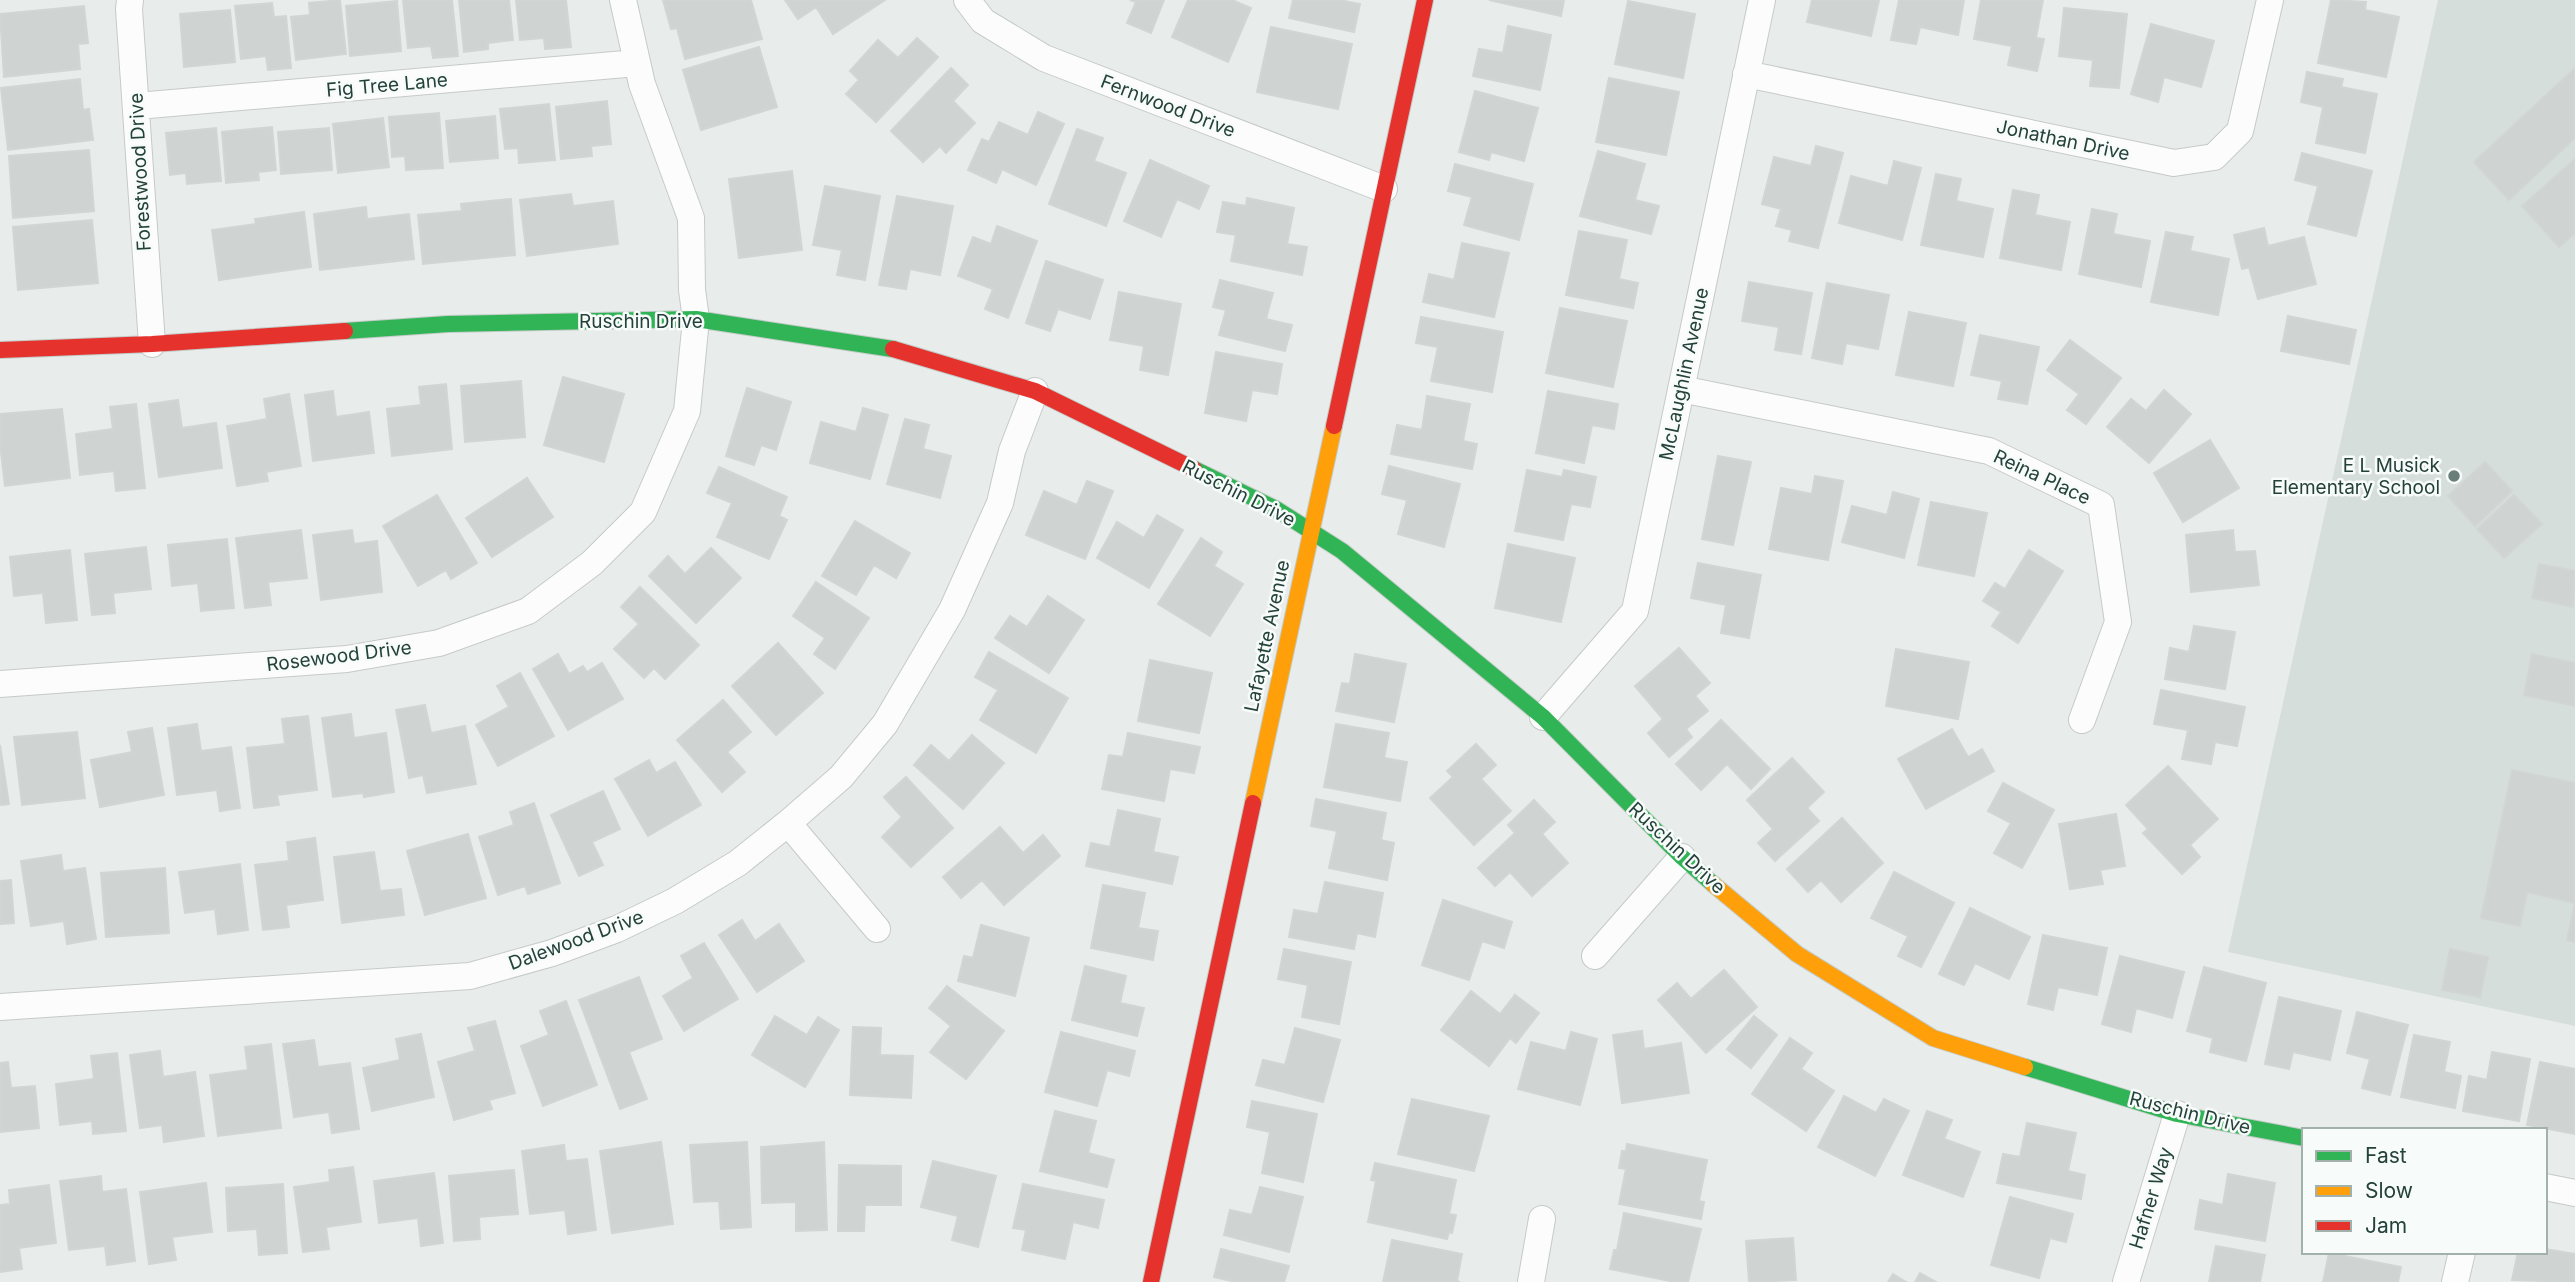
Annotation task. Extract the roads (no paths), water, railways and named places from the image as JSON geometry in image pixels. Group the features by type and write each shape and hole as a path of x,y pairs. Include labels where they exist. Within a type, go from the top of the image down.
{"street":[{"name":"Forestwood Drive","path":"130,0 152,344"},
{"path":"623,0 642,84 691,218 692,290 696,319"},
{"name":"Fernwood Drive","path":"967,0 983,21 1044,58 1384,189"},
{"name":"Lafayette Avenue","path":"1151,1282 1426,0"},
{"name":"McLaughlin Avenue","path":"1543,717 1635,611 1762,0"},
{"name":"Jonathan Drive","path":"1746,74 2174,163 2214,157 2240,131 2270,0"},
{"name":"Fig Tree Lane","path":"136,106 637,63"},
{"name":"Ruschin Drive","path":"0,350 152,344 448,324 696,319 891,349 1035,391 1276,509 1342,551 1543,717 1682,857 1797,954 1933,1038 2177,1114 2302,1139"},
{"name":"Rosewood Drive","path":"0,684 347,659 439,643 528,611 592,563 643,512 687,411 696,319"},
{"name":"Reina Place","path":"1681,389 1989,451 2101,505 2118,622 2082,720"},
{"name":"Dalewood Drive","path":"0,1007 470,976 552,953 617,929 675,901 738,863 788,823 841,777 886,724 952,610 1000,503 1012,452 1035,391"},
{"path":"788,823 877,929"},
{"path":"1595,956 1682,857"},
{"name":"Hafner Way","path":"2126,1282 2177,1114"},
{"path":"2547,1187 2575,1193"},
{"path":"1531,1282 1542,1219"},
{"path":"2455,1282 2462,1254"}],"place":[{"name":"E L Musick Elementary School","path":"2454,476"}]}
